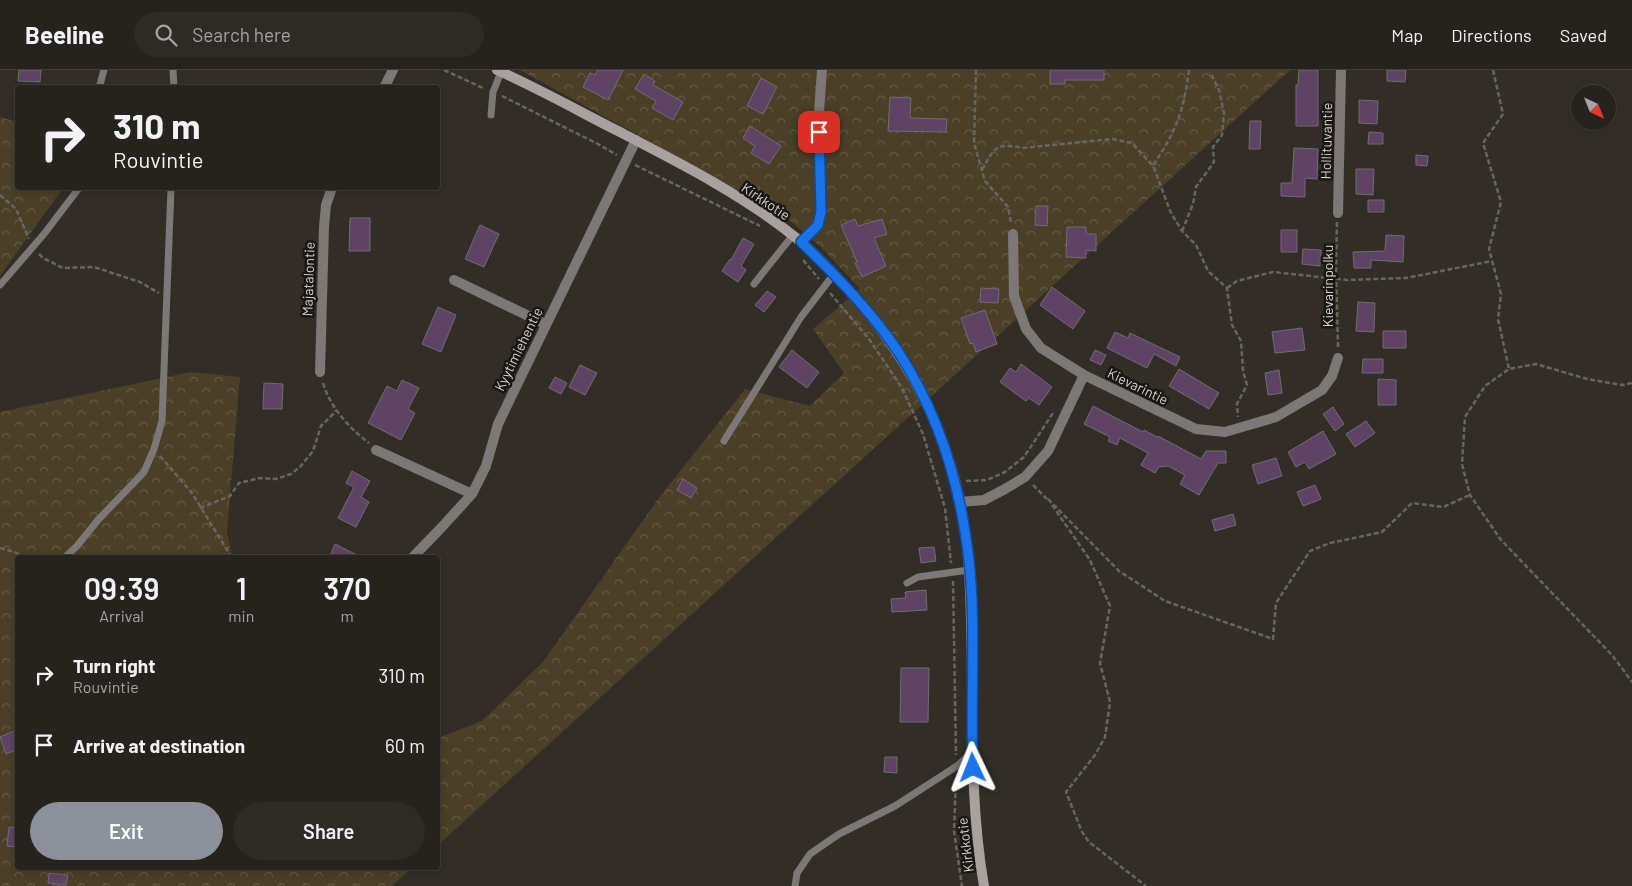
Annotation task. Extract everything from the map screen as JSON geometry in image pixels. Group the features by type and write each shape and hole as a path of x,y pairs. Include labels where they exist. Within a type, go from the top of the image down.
{"street":[{"path":"386,85 394,70"},
{"path":"801,242 818,225 821,212 819,112 822,70"},
{"name":"Hollituvantie","path":"1338,212 1341,70"},
{"name":"Kirkkotie","path":"499,71 636,140 754,207 790,240 801,242 864,307 898,352 919,387 934,420 955,482 968,553 971,617 972,752 976,825 984,886"},
{"name":"Kyytimiehentie","path":"415,555 472,494 486,466 498,424 636,140"},
{"name":"Majatalontie","path":"320,372 324,227 326,205 331,190"},
{"name":"Kievarintie","path":"1013,234 1014,296 1026,329 1041,348 1084,375 1196,429 1225,432 1276,417 1322,390 1332,376 1338,358"},
{"path":"454,280 546,324"},
{"path":"960,502 984,500 1024,477 1048,451 1084,375"},
{"path":"376,450 472,494"}],"lane":[{"path":"100,85 104,70"},
{"path":"173,70 174,85"},
{"path":"491,115 493,92 499,71"},
{"path":"0,285 77,190"},
{"path":"67,555 144,472 154,449 162,421 171,190"},
{"path":"754,284 790,240"},
{"path":"724,441 801,317 834,274"},
{"path":"906,583 918,578 969,570"},
{"path":"795,886 797,872 810,854 839,834 895,806 957,766 972,752"}],"path":[{"path":"444,70 493,92 598,144 625,160 766,229"},
{"path":"976,70 974,143 985,181 1008,207 1013,234"},
{"path":"1153,165 1176,129 1186,96 1189,70"},
{"path":"1493,70 1503,114 1483,143 1500,202 1489,249 1501,294 1498,319 1510,369"},
{"path":"1182,231 1193,204 1196,187 1214,162 1214,147 1222,135 1224,114 1219,90 1210,72"},
{"path":"982,170 994,149 1008,145 1022,148 1112,139 1132,143 1153,165 1170,210 1182,231 1196,245 1208,271 1227,288 1232,325 1241,341 1243,371 1247,385 1237,404 1240,428"},
{"path":"0,195 16,209 33,246 43,258 63,268 94,266 140,282 167,298"},
{"name":"Kievarinpolku","path":"1338,212 1336,279 1338,358"},
{"path":"790,240 824,286 869,339 902,388 923,434 945,508 954,588 957,766 954,831 962,886"},
{"path":"1227,288 1237,281 1273,272 1336,279 1406,278 1492,261"},
{"path":"1632,383 1622,385 1587,379 1536,364 1510,369 1484,386 1465,417 1462,464 1470,495 1501,540 1612,654 1632,682"},
{"path":"320,372 324,388 337,410 358,435 376,450"},
{"path":"938,483 987,480 1005,472 1024,456 1057,406"},
{"path":"200,508 230,496 239,483 260,478 276,479 291,474 300,467 313,451 321,426 337,410"},
{"path":"154,449 192,493 230,555"},
{"path":"1024,477 1119,571 1166,601 1273,639 1276,603 1310,551 1330,543 1382,532 1412,503 1443,507 1470,495"},
{"path":"1048,500 1090,560 1110,606 1100,663 1110,702 1106,737 1095,755 1066,792 1082,832 1089,842 1146,886"},
{"path":"0,548 21,555"}],"green space":[{"path":"520,70 1290,70 440,843 440,737 482,721 543,662 658,499 745,389 810,406 844,373 813,329 860,289 821,247 783,215"},
{"path":"0,117 15,121 15,190 62,190 0,276"},
{"path":"191,372 240,377 227,531 232,555 15,555 15,870 410,870 392,886 0,886 0,412"}],"building":[{"path":"19,70 41,70 40,82 18,81"},
{"path":"598,70 623,70 608,100 583,87 590,73 595,75"},
{"path":"1050,70 1104,70 1104,80 1065,80 1065,84 1050,84"},
{"path":"1299,70 1318,70 1318,126 1296,126 1296,85 1298,85"},
{"path":"1387,70 1406,70 1405,82 1387,81"},
{"path":"644,74 655,81 653,85 683,102 673,120 652,108 656,101 635,89"},
{"path":"761,78 777,87 763,114 747,106"},
{"path":"890,97 911,98 910,118 947,119 946,132 888,131"},
{"path":"1359,100 1378,101 1377,124 1359,123"},
{"path":"1250,121 1261,121 1260,149 1249,149"},
{"path":"750,126 781,146 769,164 751,153 755,146 743,138"},
{"path":"1369,132 1383,133 1383,144 1368,144"},
{"path":"1294,148 1318,149 1317,179 1305,178 1305,197 1281,196 1281,183 1292,183"},
{"path":"1416,155 1428,156 1427,166 1416,165"},
{"path":"1356,169 1374,169 1373,195 1356,194"},
{"path":"1368,200 1384,200 1384,212 1368,212"},
{"path":"1036,206 1048,206 1047,226 1035,225"},
{"path":"350,218 370,218 370,251 349,251"},
{"path":"855,219 858,226 882,219 887,234 874,238 886,266 862,277 841,225"},
{"path":"480,225 499,234 484,267 465,259"},
{"path":"1067,227 1086,227 1086,234 1096,234 1096,251 1086,250 1086,258 1066,257"},
{"path":"1281,230 1297,230 1297,252 1281,252"},
{"path":"1386,235 1404,236 1403,262 1371,260 1371,268 1354,268 1353,252 1385,251"},
{"path":"743,238 754,244 741,266 746,270 738,282 722,271 731,260"},
{"path":"1303,249 1321,250 1320,266 1302,264"},
{"path":"1052,287 1085,311 1073,329 1040,305"},
{"path":"981,288 999,289 998,303 980,302"},
{"path":"767,291 776,297 764,312 755,305"},
{"path":"1358,302 1375,303 1374,332 1356,331"},
{"path":"438,307 456,315 441,352 422,344"},
{"path":"985,310 997,344 976,352 973,343 970,344 961,318"},
{"path":"1302,328 1305,350 1275,353 1272,332"},
{"path":"1383,331 1406,331 1406,348 1383,348"},
{"path":"1115,332 1128,338 1130,333 1180,357 1176,366 1154,354 1147,368 1107,348"},
{"path":"792,350 819,372 807,388 779,367"},
{"path":"1095,350 1106,355 1101,365 1090,360"},
{"path":"1363,359 1383,359 1383,373 1362,373"},
{"path":"1021,364 1052,387 1039,405 1029,398 1026,401 1000,382 1010,368 1016,372"},
{"path":"580,365 597,373 585,395 569,387"},
{"path":"1179,369 1219,393 1209,409 1169,386"},
{"path":"1279,370 1282,393 1268,395 1265,373"},
{"path":"555,377 567,383 561,394 549,388"},
{"path":"1378,379 1396,380 1396,405 1378,405"},
{"path":"402,380 419,388 408,409 415,413 401,440 368,423 387,386 397,391"},
{"path":"264,383 283,384 282,409 263,409"},
{"path":"1093,406 1143,432 1144,430 1158,436 1201,459 1206,451 1226,451 1226,463 1218,463 1199,495 1180,484 1185,475 1168,466 1159,467 1155,473 1141,465 1148,453 1120,438 1117,445 1108,441 1110,437 1084,424"},
{"path":"1333,407 1344,424 1335,431 1323,414"},
{"path":"1366,421 1375,433 1355,447 1346,434"},
{"path":"1323,431 1336,454 1309,469 1305,462 1296,467 1288,452"},
{"path":"1276,458 1282,476 1258,484 1252,465"},
{"path":"352,471 370,481 361,497 369,502 356,527 338,518 354,487 346,483"},
{"path":"683,479 697,488 691,498 677,490"},
{"path":"1315,485 1321,499 1303,506 1297,492"},
{"path":"1233,514 1236,525 1215,531 1212,520"},
{"path":"335,544 357,555 330,555"},
{"path":"934,547 936,561 921,563 919,548"},
{"path":"926,590 927,610 892,612 891,599 906,598 905,592"},
{"path":"901,668 929,668 928,722 900,722"},
{"path":"14,731 15,750 6,754 0,737"},
{"path":"885,757 897,757 897,773 884,772"},
{"path":"9,827 15,828 15,847 7,846"},
{"path":"49,873 68,875 66,885 48,883"}],"route":[{"path":"819,132 821,212 818,225 801,242 864,307 898,352 919,387 934,420 958,492 969,570 973,768"}]}
